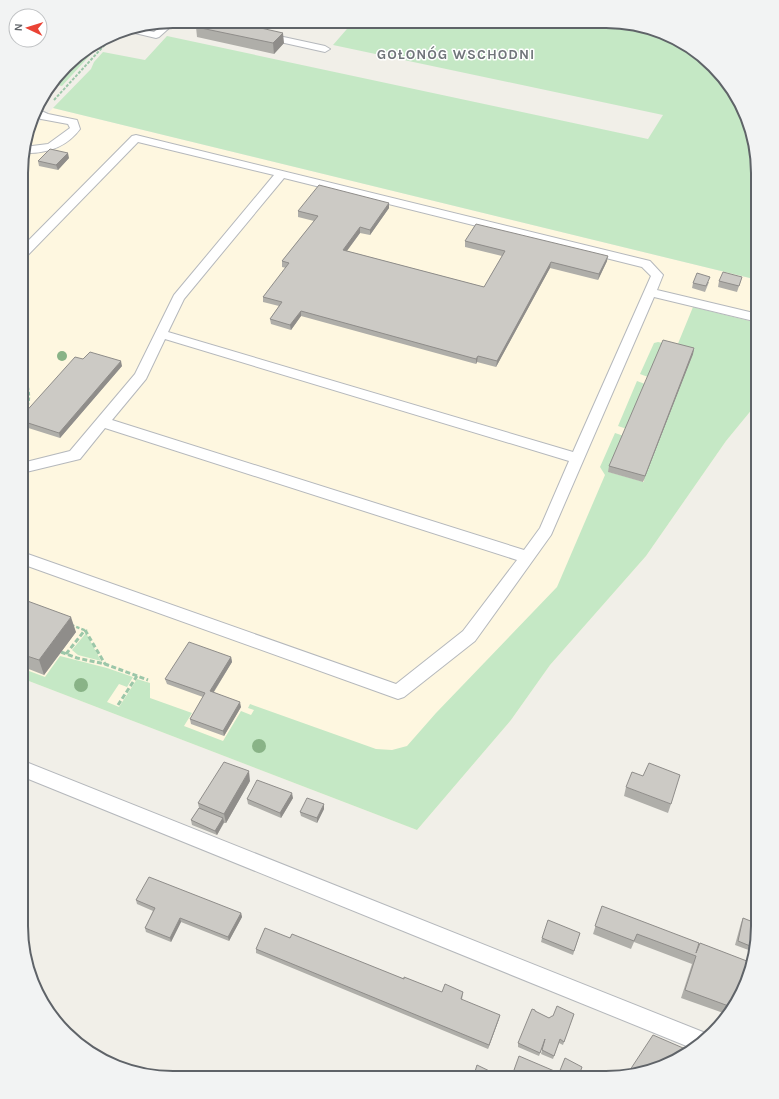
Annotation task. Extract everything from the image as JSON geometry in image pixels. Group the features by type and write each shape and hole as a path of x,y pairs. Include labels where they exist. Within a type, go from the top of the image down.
{"lane":[{"path":"140,32 156,35 164,28"},
{"path":"258,34 325,49"},
{"path":"30,150 46,149 57,146 75,129 73,122 40,115"},
{"path":"28,248 136,138 646,264 657,275 546,531 469,636 398,692 28,560"},
{"path":"28,466 75,454 141,376 178,298 281,174"},
{"path":"649,292 751,316"},
{"path":"161,334 578,459"},
{"path":"102,422 527,556"},
{"path":"28,771 696,1039"}],"path":[{"path":"43,109 84,70 90,59 105,45"},
{"path":"64,622 87,631 105,664"},
{"path":"66,654 85,630"},
{"path":"61,652 105,664 148,680"},
{"path":"118,705 137,676"}],"shaded area":[{"path":"53,108 751,278 751,411 726,441 646,556 550,665 511,720 417,830 28,681 28,163 36,127"}],"green space":[{"path":"348,28 616,28 644,33 679,47 709,70 727,92 740,117 746,135 751,163 751,278 53,108 91,69 94,62 103,52 145,60 167,36 648,139 663,115 333,45"},
{"path":"94,51 62,86 58,85 70,70"},
{"path":"693,307 751,321 751,411 726,441 646,556 550,665 511,720 417,830 28,681 28,671 45,677 60,656 107,668 133,677 127,687 119,684 107,702 119,707 137,679 150,683 150,698 192,713 184,726 223,741 241,711 251,715 254,710 248,708 250,704 376,749 392,750 407,746 436,713 557,587 605,475 600,467 615,433 624,436 609,472 644,482 648,377 640,374 654,343 658,342 677,346"},
{"path":"637,381 645,384 627,429 618,426"},
{"path":"86,633 101,661 78,655 72,650"}],"building":[{"path":"201,28 261,28 283,33 273,43"},
{"path":"50,149 68,153 56,165 38,161"},
{"path":"319,185 389,203 370,230 360,227 343,250 484,287 505,251 465,241 476,224 608,256 599,274 551,262 497,361 478,356 476,359 301,311 290,325 270,319 282,302 263,297 289,263 282,261 318,216 298,211"},
{"path":"723,272 742,277 739,286 719,281"},
{"path":"697,273 710,277 706,286 693,283"},
{"path":"663,340 694,348 645,476 609,466"},
{"path":"90,352 121,361 59,433 28,423 28,409 75,357 83,359"},
{"path":"28,601 71,617 39,660 28,656"},
{"path":"189,642 231,657 210,691 240,702 223,731 190,719 205,693 165,679"},
{"path":"224,762 249,771 224,814 198,803"},
{"path":"649,763 680,775 671,804 626,787 632,772 643,776"},
{"path":"257,780 292,793 280,813 247,799"},
{"path":"307,798 324,804 317,818 300,812"},
{"path":"199,808 223,818 215,831 191,820"},
{"path":"149,877 241,913 228,937 180,918 170,938 145,928 155,908 136,900"},
{"path":"602,906 699,943 696,953 700,943 747,961 746,964 740,982 728,1006 685,990 696,956 637,934 634,941 595,926"},
{"path":"743,918 751,921 750,946 738,941"},
{"path":"548,920 580,933 574,951 542,938"},
{"path":"265,928 290,938 292,934 404,979 404,977 442,992 445,984 463,992 461,999 500,1015 489,1045 256,949"},
{"path":"557,1006 574,1014 564,1042 560,1039 554,1056 542,1050 545,1039 540,1053 518,1043 532,1009 549,1018 553,1016"},
{"path":"653,1035 684,1049 662,1060 631,1069"},
{"path":"519,1056 554,1071 516,1071 514,1070"},
{"path":"565,1058 582,1067 581,1071 560,1071"},
{"path":"477,1065 489,1071 475,1071"}],"district":[{"name":"GOŁONÓG WSCHODNI","path":"456,54"}]}
